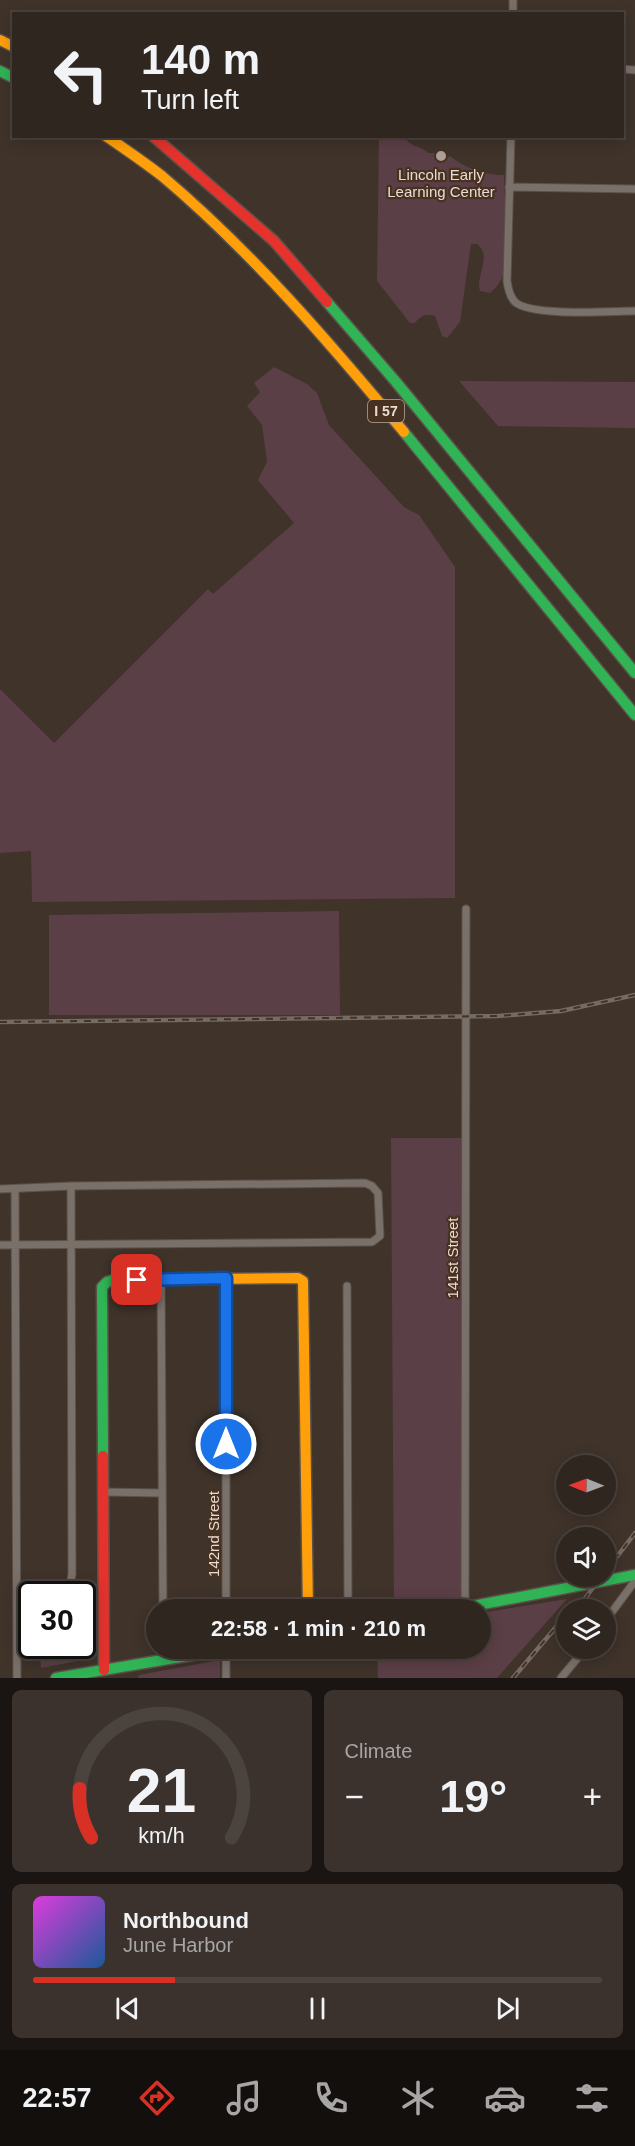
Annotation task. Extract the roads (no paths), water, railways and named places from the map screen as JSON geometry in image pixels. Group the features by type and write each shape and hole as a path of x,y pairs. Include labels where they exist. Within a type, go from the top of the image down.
{"main road":[{"name":"I 57","path":"109,138 160,174 200,209 288,298 366,387 635,715"},
{"name":"I 57","path":"155,138 274,241 396,382 635,673"},
{"path":"104,1670 102,1287 106,1282 226,1278 298,1278 303,1281 308,1599"},
{"path":"491,1602 635,1575"},
{"path":"56,1678 104,1670 146,1659"}],"street":[{"path":"511,138 507,281 512,298 522,306 545,311 635,311"},
{"path":"509,187 635,189"},
{"name":"141st Street","path":"465,1599 466,909"},
{"path":"0,1189 71,1186 365,1184 372,1186 378,1193 380,1236 372,1242 0,1245"},
{"path":"16,1589 67,1585 71,1581 72,1574 71,1186"},
{"path":"15,1189 17,1678"},
{"name":"142nd Street","path":"226,1278 226,1599"},
{"path":"161,1279 163,1599"},
{"path":"347,1286 348,1599"},
{"path":"103,1492 161,1493"},
{"path":"616,1607 635,1581"},
{"path":"226,1678 228,1659"},
{"path":"561,1678 576,1659"}],"railway":[{"path":"0,1022 498,1016 561,1011 635,995"},
{"path":"616,1558 635,1533"},
{"path":"584,1599 594,1587"},
{"path":"513,1678 556,1627"}],"place":[{"name":"Lincoln Early Learning Center","path":"441,156"}]}
